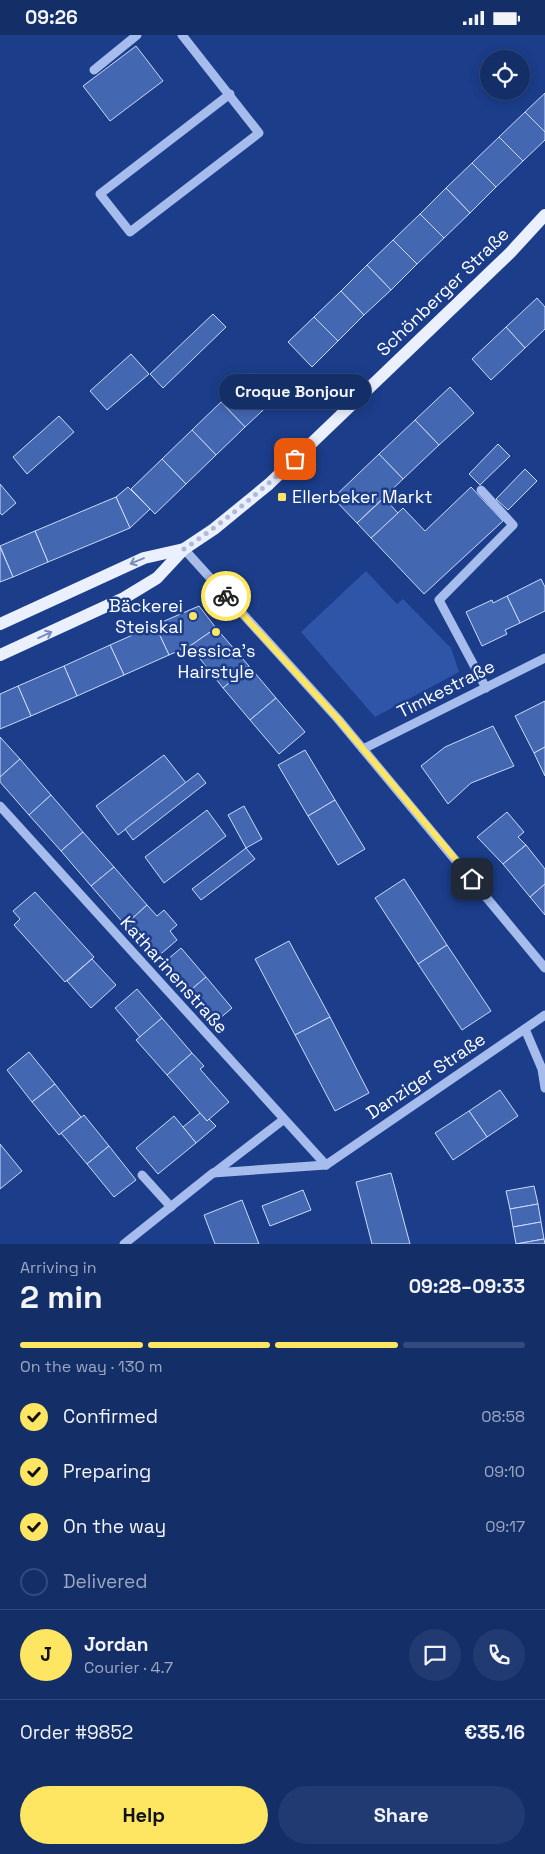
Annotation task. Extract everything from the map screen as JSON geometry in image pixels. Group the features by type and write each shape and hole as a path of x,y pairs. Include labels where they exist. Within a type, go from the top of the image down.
{"main road":[{"name":"Schönberger Straße","path":"0,655 124,598 157,579 184,549 214,529 269,484 510,253 545,215"},
{"name":"Schönberger Straße","path":"0,624 144,558 184,549"}],"street":[{"path":"94,70 137,35"},
{"path":"182,35 230,95 259,133 130,232 100,194 230,95"},
{"path":"481,490 513,525 439,600 486,687"},
{"path":"184,549 362,749 545,968"},
{"name":"Timkestraße","path":"362,749 545,658"},
{"name":"Katharinenstraße","path":"0,806 283,1120 326,1165"},
{"name":"Danziger Straße","path":"326,1165 545,1015"},
{"path":"525,1029 542,1069 545,1088"},
{"path":"124,1244 283,1120"},
{"path":"213,1173 326,1165"},
{"path":"142,1175 171,1207"}],"shaded area":[{"path":"366,571 397,604 403,599 451,648 459,672 375,717 301,632"}],"building":[{"path":"136,46 163,81 110,121 83,86"},
{"path":"545,93 545,132 525,112"},
{"path":"525,112 545,132 545,140 523,161 499,137"},
{"path":"499,137 523,161 496,187 472,163"},
{"path":"472,163 496,187 470,213 446,188"},
{"path":"446,188 470,213 444,238 420,214"},
{"path":"420,214 444,238 417,264 393,240"},
{"path":"393,240 417,264 391,290 367,265"},
{"path":"367,265 391,290 364,315 341,291"},
{"path":"341,291 364,315 338,341 314,317"},
{"path":"537,298 545,307 545,329 525,348 506,327"},
{"path":"213,314 226,327 163,388 150,374"},
{"path":"314,317 338,341 312,367 288,342"},
{"path":"506,327 525,348 491,380 472,359"},
{"path":"131,354 149,374 107,410 90,391"},
{"path":"252,373 276,398 245,427 221,402"},
{"path":"450,387 474,413 439,445 415,420"},
{"path":"221,402 245,427 216,455 192,430"},
{"path":"59,416 74,432 27,474 13,457"},
{"path":"415,420 439,445 403,479 379,454"},
{"path":"192,430 216,455 186,484 162,459"},
{"path":"498,444 510,456 480,485 469,474"},
{"path":"379,454 403,479 357,523 333,498"},
{"path":"162,459 186,484 155,514 131,489"},
{"path":"525,469 537,481 508,510 496,499"},
{"path":"0,484 16,503 2,515 0,513"},
{"path":"128,487 150,509 130,528 116,497"},
{"path":"471,487 503,521 424,594 371,538 403,508 425,531"},
{"path":"116,497 130,528 48,562 35,531"},
{"path":"384,498 398,513 371,538 357,523"},
{"path":"35,531 48,562 13,577 0,546"},
{"path":"0,547 13,577 0,582"},
{"path":"541,579 545,587 545,611 520,623 507,596"},
{"path":"507,596 520,623 505,630 507,634 482,646 466,612 492,600 493,603"},
{"path":"199,606 216,628 190,646 169,655 155,625"},
{"path":"155,625 169,655 124,675 110,645"},
{"path":"216,628 249,666 223,688 190,646"},
{"path":"110,645 124,675 77,696 64,666"},
{"path":"64,666 77,696 31,716 18,686"},
{"path":"249,666 276,698 250,720 223,688"},
{"path":"18,686 31,716 0,729 0,694"},
{"path":"276,698 305,732 279,754 250,720"},
{"path":"545,701 545,747 534,753 515,716"},
{"path":"493,726 514,766 471,783 448,804 421,766 445,747"},
{"path":"0,737 20,759 0,777"},
{"path":"545,747 545,776 534,753"},
{"path":"305,750 335,800 308,816 278,765"},
{"path":"164,755 186,783 118,835 96,806"},
{"path":"20,759 51,795 29,815 0,782 0,777"},
{"path":"198,773 206,783 133,840 125,829"},
{"path":"51,795 83,832 61,851 29,815"},
{"path":"335,800 365,849 338,865 308,816"},
{"path":"244,806 262,839 246,848 228,815"},
{"path":"207,810 226,836 164,883 145,857"},
{"path":"507,812 524,832 518,837 526,845 503,864 477,837"},
{"path":"83,832 114,867 91,886 61,851"},
{"path":"526,845 545,869 545,884 530,897 503,864"},
{"path":"246,848 255,859 201,900 192,889"},
{"path":"114,867 147,905 125,925 91,886"},
{"path":"404,879 447,945 418,964 375,898"},
{"path":"545,884 545,915 530,897"},
{"path":"35,892 94,957 65,982 14,925 20,919 13,911"},
{"path":"147,905 157,916 164,910 177,925 170,931 177,940 155,959 125,925"},
{"path":"289,941 330,1017 295,1035 255,959"},
{"path":"447,945 491,1011 462,1030 418,964"},
{"path":"181,948 206,977 186,994 161,965"},
{"path":"92,959 116,985 91,1008 67,981"},
{"path":"206,977 232,1008 212,1025 186,994"},
{"path":"137,989 162,1018 140,1037 115,1008"},
{"path":"330,1017 369,1093 335,1111 295,1035"},
{"path":"162,1018 192,1053 167,1075 136,1040"},
{"path":"29,1052 55,1084 32,1102 7,1070"},
{"path":"192,1053 204,1066 200,1069 229,1102 207,1121 167,1075"},
{"path":"55,1084 81,1117 59,1135 32,1102"},
{"path":"500,1090 518,1116 487,1137 469,1111"},
{"path":"469,1111 487,1137 453,1160 435,1133"},
{"path":"200,1113 207,1121 209,1119 216,1126 196,1143 183,1127"},
{"path":"84,1115 109,1146 87,1164 61,1133"},
{"path":"174,1116 196,1143 158,1174 136,1148"},
{"path":"0,1144 22,1171 0,1189"},
{"path":"109,1146 136,1180 114,1197 87,1164"},
{"path":"391,1173 410,1244 372,1244 356,1182"},
{"path":"534,1186 538,1204 510,1209 506,1191"},
{"path":"303,1190 311,1210 270,1226 262,1206"},
{"path":"242,1200 259,1244 215,1244 204,1215"},
{"path":"538,1204 541,1222 513,1227 510,1209"},
{"path":"541,1222 544,1239 516,1244 513,1227"},
{"path":"544,1239 545,1244 516,1244"}],"way so far":[{"path":"226,596 184,549 214,529 269,484 295,459"}],"place":[{"name":"Croque Bonjour","path":"295,459"},
{"name":"Ellerbeker Markt","path":"282,497"},
{"name":"Bäckerei Steiskal","path":"193,616"},
{"name":"Jessica's Hairstyle","path":"216,632"}],"route":[{"path":"226,596 338,719 472,879"}]}
